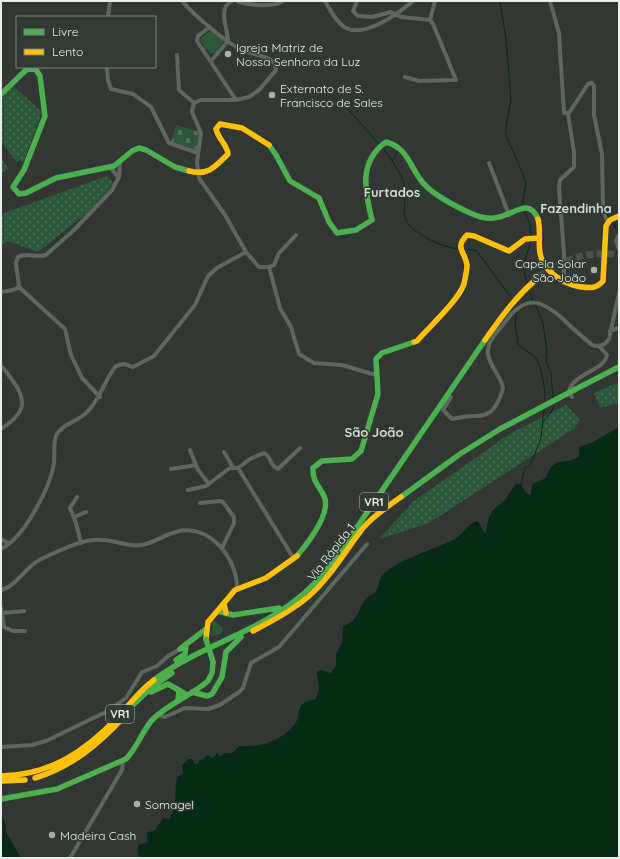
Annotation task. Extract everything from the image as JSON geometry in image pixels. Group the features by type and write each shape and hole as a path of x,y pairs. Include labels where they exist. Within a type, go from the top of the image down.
{"main road":[{"path":"1,94 26,70 32,68 39,72 43,91 45,116 24,170 14,183 14,189 18,194 26,193 56,178 110,167 132,151 139,148 146,150 175,167 198,173 205,172 216,166 228,154 227,148 216,133 217,126 220,124 242,128 272,148 290,181 316,195 324,207 333,230 339,234 369,224 372,220 366,192 365,177 372,156 381,145 389,142 399,147 423,183 468,212 486,218 503,217 521,208 528,208 532,210 538,219 540,255 544,264 564,284 593,288 598,287 603,281 608,223 614,217 619,216"},
{"path":"1,799 57,789 123,761 133,752 145,729 157,715 192,692 211,675 212,662 206,639 206,628 208,622 237,588 263,581 294,559 311,539 326,509 324,498 312,476 313,470 320,462 352,459 361,451 378,394 375,364 379,355 417,341 461,291 467,266 460,246 465,236 474,236 509,251 525,239 538,238"},
{"name":"Via Rápida 1","path":"1,776 21,776 39,772 69,758 106,729 138,692 166,671 291,604 314,584 338,555 508,307 522,291 539,277"},
{"name":"Via Rápida 1","path":"1,781 21,780 41,776 73,762 110,732 149,689 168,675 281,616 308,597 327,577 369,522 433,473 500,429 619,367"},
{"path":"224,603 226,613"},
{"path":"218,611 233,615 269,611 291,604"},
{"path":"185,654 180,649 206,628"},
{"path":"192,692 209,696 214,692 222,677 226,652 241,637"},
{"path":"185,654 186,644"},
{"path":"138,692 156,672 185,654"},
{"path":"134,704 164,685 173,684 186,695"},
{"path":"200,686 202,694"},
{"path":"178,700 179,690"}],"street":[{"path":"108,16 109,1"},
{"path":"182,1 191,11 228,41 242,50 271,60 276,66 275,72 254,94 236,100 201,100 194,103"},
{"path":"212,61 228,41 224,12 230,1"},
{"path":"237,1 251,5 278,4 283,1"},
{"path":"326,1 329,9 342,25 353,30 360,30 391,18 413,1"},
{"path":"357,1 353,11 358,16 372,17 391,12 404,18 430,20 436,28 456,80 418,80 405,77"},
{"path":"430,20 435,1"},
{"path":"550,1 559,34 562,62 563,110 568,114 574,152 574,167 560,180 559,188 564,254 564,284"},
{"path":"210,26 197,38 199,44 212,61 236,100"},
{"path":"177,55 179,90 194,103"},
{"path":"107,68 108,80 111,89 133,94 146,103 151,107 169,143 198,153"},
{"path":"568,114 588,84 593,84 594,115 602,154 603,211 608,223"},
{"path":"194,103 192,112 201,129 198,153 198,173 202,184 225,215 246,252 259,267 269,267 274,265 279,253 296,235"},
{"path":"100,397 82,378 71,355 65,329 19,287 16,262 18,257 23,254 41,256 58,246 112,190 118,177 120,161"},
{"path":"489,163 509,215"},
{"path":"110,167 118,177"},
{"path":"619,235 616,241 619,249"},
{"path":"1,549 8,544 29,522 35,512 52,472 55,440 58,432 87,413 100,397 116,366 124,364 133,366 154,356 195,305 208,276 217,268 246,252"},
{"path":"269,267 280,308 291,327 299,354 314,363 342,365 376,375"},
{"path":"1,292 13,290 19,287"},
{"path":"599,346 607,342 619,293"},
{"path":"451,397 443,410 452,419 458,417 483,417 487,415 503,389 500,378 490,361 488,347 495,335 513,312 527,303 540,303 549,307 592,344 599,346 607,355 606,359 598,367 586,373 571,386 569,391 572,397"},
{"path":"610,331 619,328"},
{"path":"1,366 20,392 22,406 16,418 1,429"},
{"path":"238,468 250,459 264,453 268,456 273,466 278,469 300,448"},
{"path":"190,450 196,465 209,484"},
{"path":"224,452 233,467"},
{"path":"172,469 196,465"},
{"path":"188,490 204,487 233,467 238,468 294,559"},
{"path":"77,497 70,508 81,543"},
{"path":"200,503 223,502 234,517 234,523 222,548"},
{"path":"74,517 86,512"},
{"path":"1,590 10,586 33,563 81,543 100,539 141,545 179,531 189,531 206,536 222,548 231,566 237,588"},
{"path":"1,539 8,544"},
{"path":"157,715 165,717 185,708 214,707 239,692 245,683 251,663 279,647 367,544"},
{"path":"1,608 2,627 13,631 25,631"},
{"path":"2,613 24,611"},
{"path":"1,747 32,745 46,741 108,711 126,698 142,672 157,666 168,656 180,649"},
{"path":"70,858 122,770 123,761"}],"green space":[{"path":"210,30 224,40 216,52 212,54 206,49 200,40"},
{"path":"13,86 42,112 23,163 20,160 17,162 1,142 1,96"},
{"path":"296,97 300,101 293,109 288,104"},
{"path":"176,125 200,132 197,150 171,142"},
{"path":"1,156 8,169 1,174"},
{"path":"107,176 114,183 88,212 38,252 8,241 1,246 1,214"},
{"path":"619,382 619,403 600,408 594,393"},
{"path":"566,405 580,420 575,428 429,523 379,539 414,501 508,435"},
{"path":"213,620 223,628 221,634 211,636 213,625 210,625"}],"shaded area":[{"path":"619,427 619,858 141,858 138,854 138,845 148,842 146,833 155,830 163,818 169,819 172,815 175,804 177,777 183,774 182,765 188,759 192,759 195,764 198,764 200,759 202,760 208,755 211,758 217,753 220,756 226,753 232,753 239,746 256,746 264,744 280,737 293,726 298,719 300,707 304,703 316,699 319,689 317,672 321,670 331,673 336,665 336,654 342,643 343,626 353,621 364,601 376,592 381,577 387,571 404,561 455,539 474,522 478,521 486,533 491,513 505,501 516,484 521,484 525,492 531,496 532,484 546,478 549,470 553,466 557,463 574,459 579,456 579,447 593,442"},
{"path":"2,815 6,826 6,832 21,858 1,858"}],"waterway":[{"path":"500,1 506,39 511,99 506,135 526,183 522,206"},
{"path":"346,107 379,144"},
{"path":"383,148 396,167 404,183 404,214 408,223 413,229 428,239 445,246 459,249"},
{"path":"392,161 398,150"},
{"path":"605,204 606,213 609,217"},
{"path":"524,211 530,223 531,235"},
{"path":"612,223 617,230"},
{"path":"527,283 523,266 531,241"},
{"path":"467,249 477,251 510,296"},
{"path":"529,290 533,301"},
{"path":"536,306 543,323 547,352 546,362 551,373 553,398"},
{"path":"517,312 515,322 518,345 537,359 545,391 545,401"},
{"path":"543,422 552,411 554,405"},
{"path":"521,484 525,469 526,467 530,466 541,438 544,409"}],"tunnel":[{"path":"539,277 558,265 577,257 597,254 619,255"}],"traffic: fast":[{"path":"1,94 26,70 35,68 40,76 45,116 24,170 13,187 19,194 26,193 56,178 114,166 132,151 139,148 146,150 175,167 189,171"},
{"path":"269,145 290,181 319,198 329,222 337,233 356,230 372,220 366,188 367,168 377,150 386,142 400,149 421,180 430,190 458,207 484,218 496,218 526,208 534,212 538,219"},
{"path":"154,680 187,659 259,624 276,614 299,598 317,581 338,555 485,340"},
{"path":"297,556 317,528 325,511 326,503 315,479 313,468 322,461 352,459 361,451 378,394 376,359 382,353 414,342"},
{"path":"574,390 619,367"},
{"path":"500,429 574,390"},
{"path":"401,497 460,454 500,429"},
{"path":"218,611 233,615 279,608"},
{"path":"180,649 206,629"},
{"path":"192,692 207,696 212,694 222,677 226,652 241,637"},
{"path":"206,639 213,662"},
{"path":"176,660 185,654 186,644"},
{"path":"1,799 57,789 126,759 154,718 208,681 212,673 213,662"},
{"path":"134,704 152,687 172,673"},
{"path":"151,692 168,684 187,695"},
{"path":"178,700 179,690"}],"traffic: slow":[{"path":"189,171 201,172 211,169 228,154 226,147 216,129 220,124 242,128 269,145"},
{"path":"538,219 540,253 545,266 561,280 581,287 590,288 595,287 603,281 606,226 610,220 619,216"},
{"path":"414,342 417,341 443,313 461,291 464,284 467,265 461,250 461,243 467,235 474,236 509,251 525,239 538,238"},
{"path":"485,340 516,299 539,277"},
{"path":"253,631 274,620 302,602 316,590 371,519 401,497"},
{"path":"206,639 208,622 235,590 266,578 297,556"},
{"path":"224,603 226,613"},
{"path":"1,776 19,775 51,766 79,751 106,730 154,680"},
{"path":"35,778 60,768 83,754 94,746 123,718"},
{"path":"1,781 25,780"}],"place":[{"name":"Igreja Matriz de Nossa Senhora da Luz","path":"228,54"},
{"name":"Externato de S. Francisco de Sales","path":"272,95"},
{"name":"Capela Solar São João","path":"594,270"},
{"name":"Somagel","path":"137,804"},
{"name":"Madeira Cash","path":"52,835"}],"district":[{"name":"Furtados","path":"392,192"},
{"name":"Fazendinha","path":"576,208"},
{"name":"São João","path":"374,432"}]}
